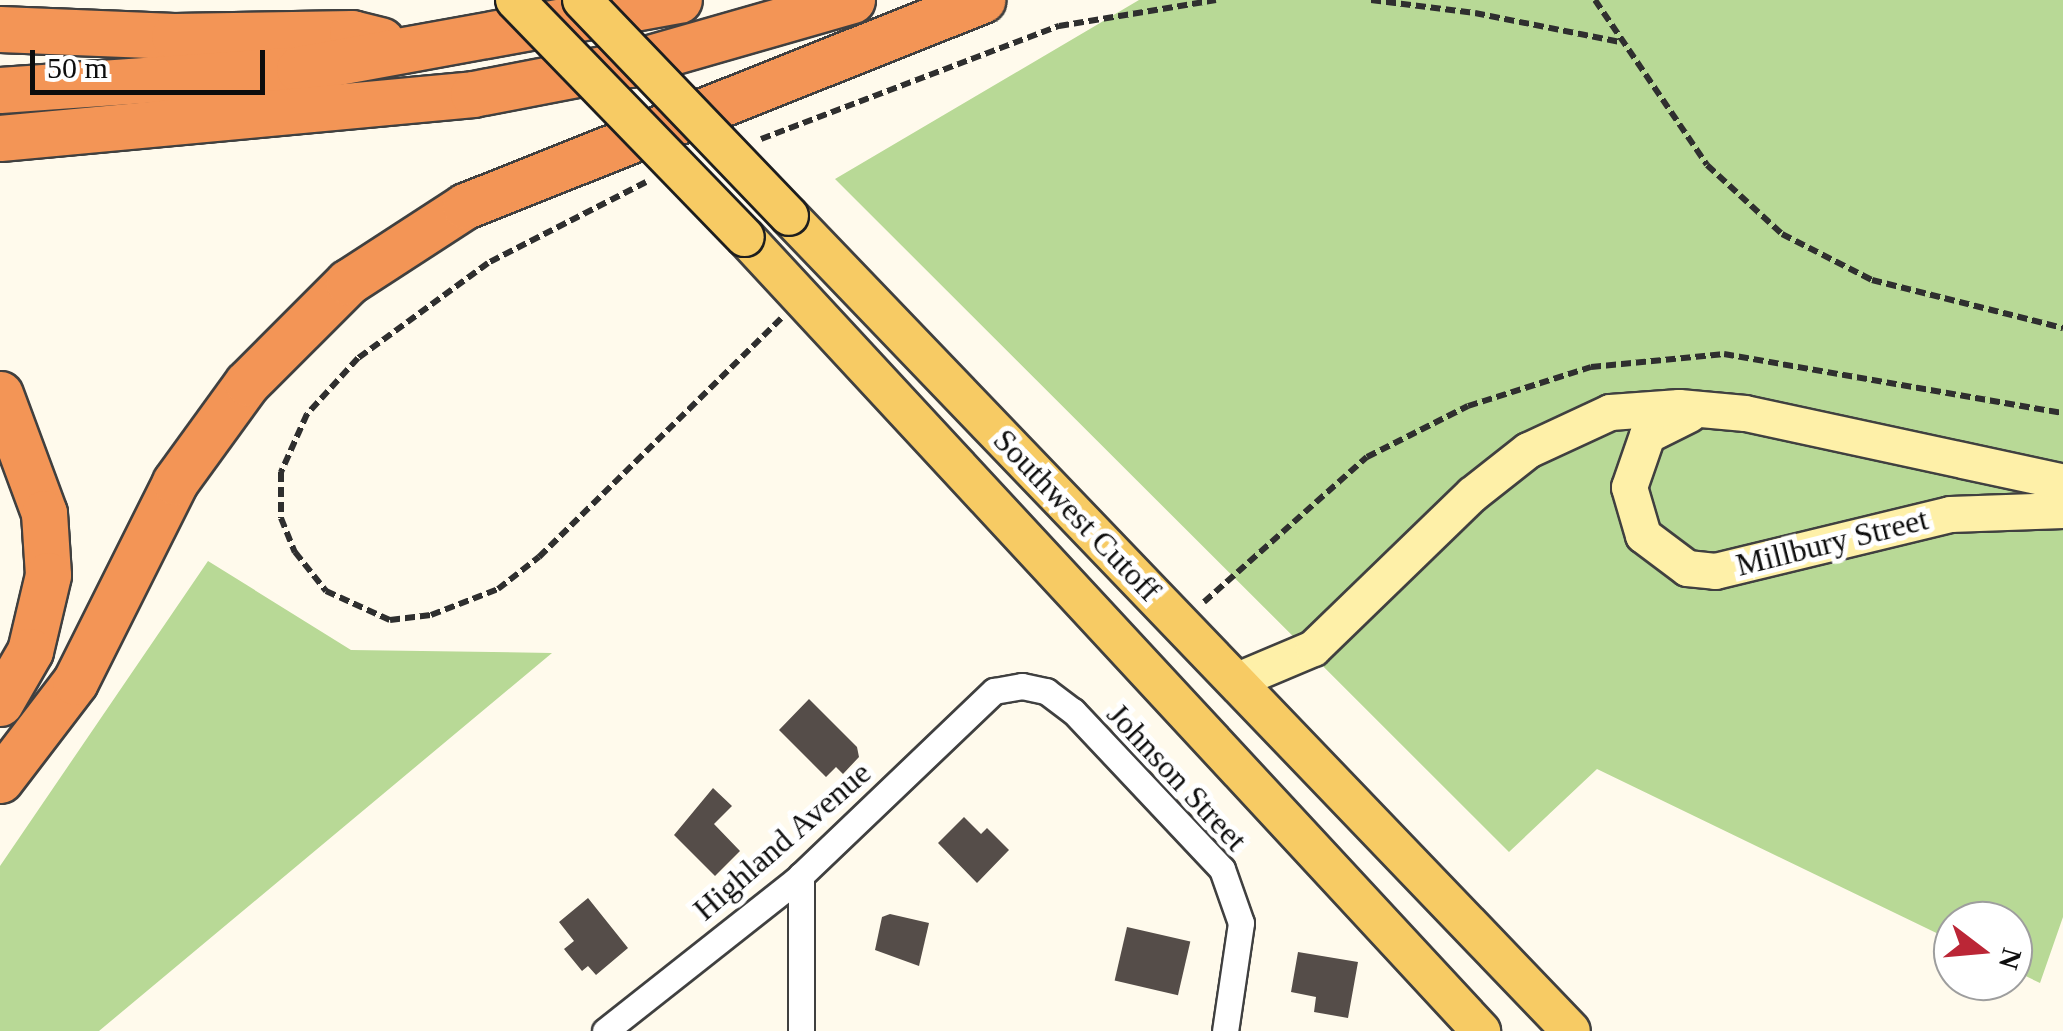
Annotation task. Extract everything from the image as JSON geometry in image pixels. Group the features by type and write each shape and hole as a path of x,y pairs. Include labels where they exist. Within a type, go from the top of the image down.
{"highway":[{"path":"0,90 298,70 679,0"},
{"path":"0,138 473,94 630,64 852,0"},
{"path":"0,780 75,682 175,482 247,382 348,282 465,206 982,0"},
{"path":"0,29 352,33 422,49"},
{"path":"0,394 44,514 48,575 30,651 0,703"}],"main road":[{"name":"Southwest Cutoff","path":"515,0 745,237 1481,1031"},
{"name":"Southwest Cutoff","path":"582,0 1571,1031"},
{"name":"Millbury Street","path":"1237,680 1282,666 1313,648 1472,494 1528,450 1610,412 1679,407 1745,413 2063,482"},
{"name":"Millbury Street","path":"1745,413 1681,415 1647,435 1636,454 1628,487 1634,519 1657,548 1687,568 1714,571 1950,514 2063,510"}],"street":[{"name":"Johnson Street","path":"994,691 1022,686 1046,692 1073,711 1222,869 1241,923 1225,1031"},
{"name":"Highland Avenue","path":"605,1031 801,875 994,691"},
{"path":"800,1031 801,875"}],"path":[{"path":"746,144 1059,26 1216,0"},
{"path":"1371,0 1476,12 1621,42"},
{"path":"1595,0 1729,190 1803,249 1872,280 2063,328"},
{"path":"653,179 488,262 358,358 307,414 282,472 281,518 295,552 326,592 390,620 431,615 498,589 539,558 803,300"}],"green space":[{"path":"1139,0 2063,0 2063,917 2040,983 2033,980 2033,901 1933,901 1933,931 1597,769 1509,852 835,179"},
{"path":"208,561 351,650 552,653 99,1031 0,1031 0,866"}],"building":[{"path":"809,699 857,747 859,757 843,774 836,767 826,777 779,730"},
{"path":"713,788 732,806 714,824 740,851 715,876 674,835"},
{"path":"964,817 981,834 987,828 1009,850 977,883 938,843"},
{"path":"588,898 628,948 596,975 588,966 582,971 564,949 574,941 559,922"},
{"path":"890,914 929,923 919,966 875,950 882,917"},
{"path":"1127,927 1190,942 1178,995 1115,981"},
{"path":"1298,952 1358,962 1348,1018 1314,1012 1316,997 1291,992"}]}
